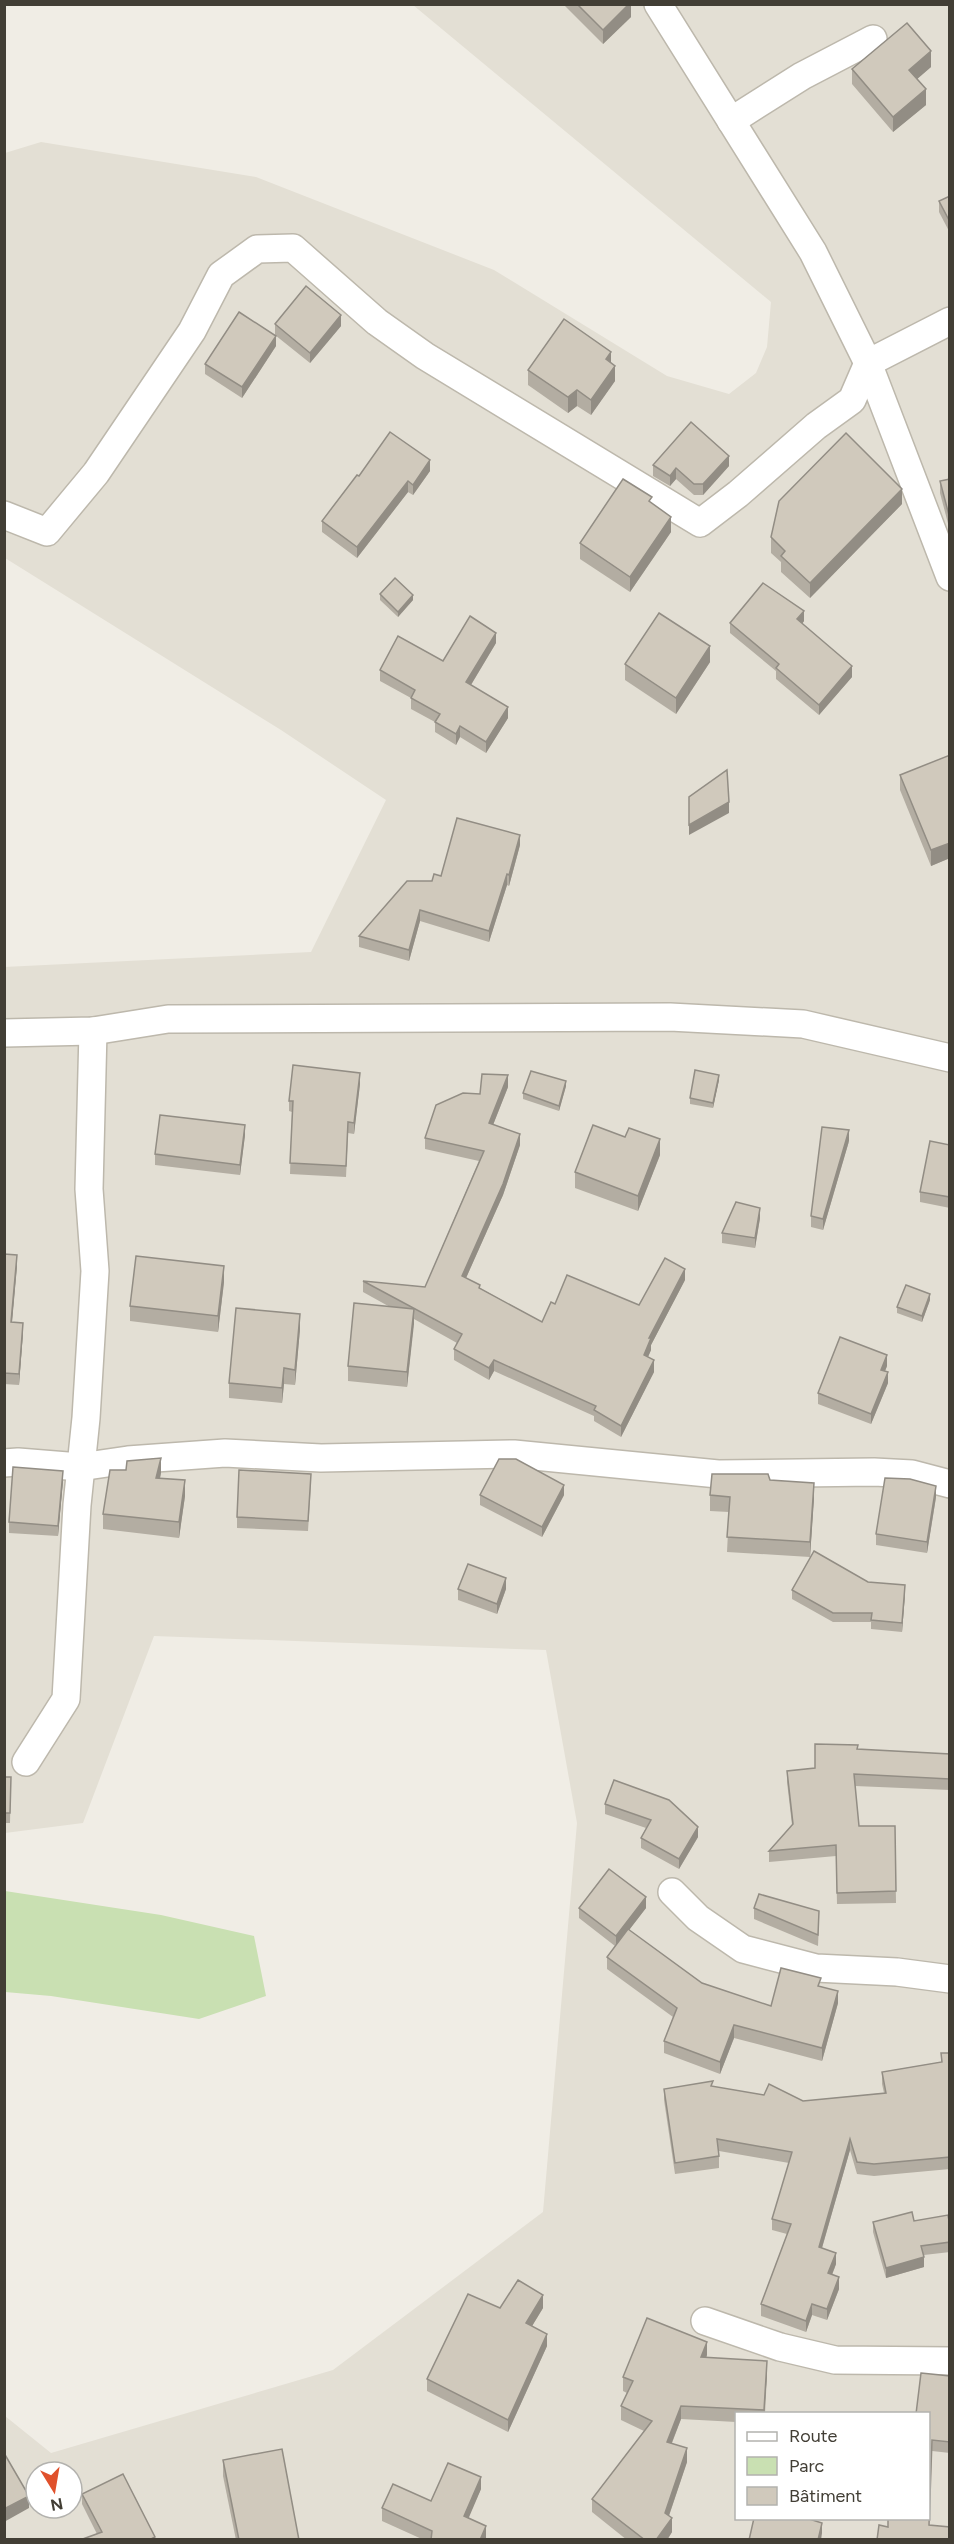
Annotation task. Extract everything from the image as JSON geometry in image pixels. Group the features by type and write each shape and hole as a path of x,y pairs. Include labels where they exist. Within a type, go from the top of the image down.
{"street":[{"path":"658,4 813,252 868,363 950,577"},
{"path":"731,121 802,76 873,39"},
{"path":"4,515 47,532 96,473 192,331 221,275 257,249 293,248 377,322 425,356 700,523 738,494 816,426 852,400 868,363 950,321"},
{"path":"4,1033 93,1031 168,1019 670,1017 803,1024 950,1058"},
{"path":"26,1762 66,1699 95,1271 89,1189 93,1031"},
{"path":"4,1463 80,1467 128,1460 225,1453 321,1458 514,1454 718,1474 874,1472 912,1474 950,1484"},
{"path":"672,1892 698,1918 743,1949 816,1968 897,1972 950,1979"},
{"path":"705,2321 780,2347 835,2360 950,2361"}],"shaded area":[{"path":"413,5 949,5 949,2539 5,2539 5,2416 51,2453 333,2370 543,2212 577,1823 546,1650 154,1636 83,1823 5,1833 4,967 311,952 386,800 281,730 5,558 5,153 41,142 256,177 494,270 667,376 729,394 756,373 767,347 771,302"}],"green space":[{"path":"5,1891 161,1915 254,1936 266,1996 199,2019 51,1996 5,1992"}],"building":[{"path":"577,4 629,4 603,30"},
{"path":"907,23 931,51 909,70 926,89 893,117 852,69"},
{"path":"950,196 950,222 939,201"},
{"path":"306,286 341,315 310,353 275,324"},
{"path":"239,312 276,336 242,387 205,364"},
{"path":"564,319 611,352 606,359 615,366 591,400 577,390 568,397 528,370"},
{"path":"691,422 729,456 703,484 694,484 676,468 670,476 653,465"},
{"path":"390,432 430,460 413,485 408,481 357,547 322,521 357,475 359,476"},
{"path":"846,433 902,489 810,583 781,556 785,551 771,537 779,501"},
{"path":"623,479 652,497 649,501 671,517 630,577 580,543"},
{"path":"950,479 950,519 940,481"},
{"path":"395,578 413,595 398,612 380,594"},
{"path":"763,583 804,611 797,619 852,666 819,705 776,668 779,664 730,623"},
{"path":"659,613 710,646 676,698 625,664"},
{"path":"470,616 496,633 466,682 508,707 486,742 460,726 456,734 435,722 440,714 411,698 415,690 380,670 398,636 443,661"},
{"path":"950,755 950,843 931,850 900,775"},
{"path":"727,770 729,802 689,825 689,797"},
{"path":"457,818 520,835 509,875 507,874 489,931 420,910 409,950 359,936 407,881 432,881 434,874 441,876"},
{"path":"293,1065 360,1073 354,1123 348,1122 346,1166 290,1163 293,1101 289,1101"},
{"path":"695,1070 719,1075 713,1103 690,1098"},
{"path":"531,1071 566,1081 559,1106 523,1093"},
{"path":"482,1074 508,1075 489,1123 520,1134 503,1184 462,1276 480,1285 479,1288 542,1322 551,1302 555,1304 567,1275 639,1305 665,1258 685,1269 649,1338 651,1338 644,1355 654,1360 621,1426 594,1410 596,1406 494,1360 489,1368 454,1349 462,1334 363,1281 425,1287 484,1151 425,1138 436,1105 463,1093 480,1094"},
{"path":"160,1115 245,1125 240,1165 155,1154"},
{"path":"593,1125 625,1137 629,1128 660,1139 638,1196 575,1172"},
{"path":"822,1127 849,1130 823,1219 811,1216"},
{"path":"930,1141 950,1145 950,1197 920,1192"},
{"path":"736,1202 760,1208 755,1238 722,1233"},
{"path":"4,1254 17,1255 11,1322 23,1323 19,1374 4,1373"},
{"path":"136,1256 224,1266 218,1316 130,1306"},
{"path":"906,1285 930,1294 922,1316 897,1307"},
{"path":"354,1303 414,1309 407,1372 348,1366"},
{"path":"236,1308 300,1314 295,1370 284,1368 282,1388 229,1383"},
{"path":"840,1337 887,1355 881,1370 888,1372 871,1414 818,1393"},
{"path":"161,1458 156,1478 185,1480 179,1522 103,1514 110,1470 126,1470 127,1461"},
{"path":"499,1459 516,1459 564,1485 542,1527 480,1495"},
{"path":"13,1467 63,1471 58,1526 9,1522"},
{"path":"239,1470 311,1474 308,1521 237,1517"},
{"path":"712,1474 768,1474 770,1480 814,1483 810,1542 727,1537 730,1497 710,1495"},
{"path":"885,1478 910,1479 936,1486 927,1542 876,1534"},
{"path":"814,1551 868,1582 905,1585 902,1623 871,1620 872,1613 833,1613 792,1590"},
{"path":"468,1564 506,1578 497,1604 458,1589"},
{"path":"815,1744 858,1745 857,1749 950,1754 950,1779 854,1774 859,1826 895,1826 896,1891 837,1893 836,1845 769,1851 793,1824 787,1771 815,1768"},
{"path":"4,1777 11,1777 10,1813 4,1813"},
{"path":"614,1780 669,1800 698,1827 679,1859 641,1838 651,1820 605,1804"},
{"path":"609,1869 646,1897 616,1936 579,1908"},
{"path":"759,1894 819,1911 818,1935 754,1908"},
{"path":"628,1929 702,1983 771,2006 781,1968 821,1978 818,1986 838,1991 822,2048 734,2025 720,2062 664,2041 677,2008 607,1957"},
{"path":"941,2053 950,2053 950,2157 874,2164 857,2162 850,2139 819,2247 836,2253 828,2273 839,2277 827,2309 812,2304 806,2321 761,2304 791,2224 772,2219 792,2152 717,2139 719,2156 675,2163 664,2089 713,2081 711,2086 764,2095 769,2084 803,2101 886,2093 882,2072 942,2062"},
{"path":"912,2212 914,2221 948,2215 950,2242 921,2246 924,2257 886,2268 873,2222"},
{"path":"518,2280 543,2295 526,2323 547,2334 508,2420 427,2379 468,2294 500,2308"},
{"path":"647,2318 707,2342 701,2357 767,2361 764,2410 681,2406 667,2442 687,2448 665,2513 672,2518 656,2540 645,2540 592,2499 652,2421 621,2406 633,2381 623,2377"},
{"path":"921,2373 950,2376 950,2442 932,2440 930,2497 930,2412 916,2412"},
{"path":"282,2449 299,2540 239,2540 223,2460"},
{"path":"4,2453 24,2487 24,2499 4,2509"},
{"path":"448,2463 481,2477 464,2516 486,2526 480,2540 431,2540 432,2531 382,2508 393,2484 431,2501"},
{"path":"123,2474 155,2537 149,2540 80,2540 102,2532 84,2498 84,2493"},
{"path":"754,2520 812,2520 822,2523 818,2540 749,2540"},
{"path":"888,2520 929,2520 929,2525 950,2527 950,2540 877,2540 879,2525 888,2527"}]}
